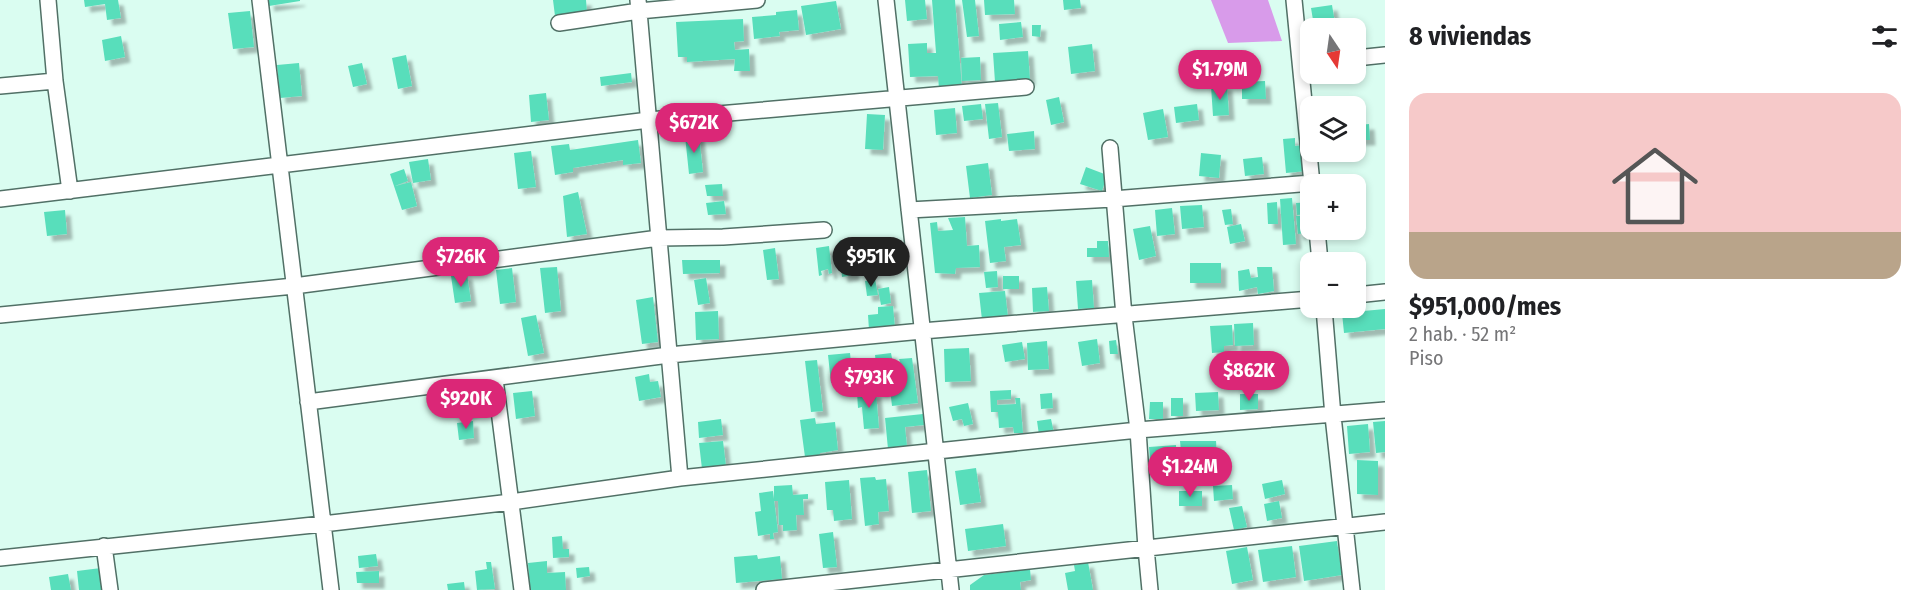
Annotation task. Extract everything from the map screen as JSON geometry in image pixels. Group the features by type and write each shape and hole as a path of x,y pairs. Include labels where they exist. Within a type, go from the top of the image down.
{"street":[{"path":"48,0 55,81 70,191"},
{"path":"260,0 331,590"},
{"path":"559,23 639,5 757,0"},
{"path":"886,0 951,590"},
{"path":"1294,0 1300,31"},
{"path":"639,5 680,478"},
{"path":"1366,57 1385,55"},
{"path":"0,86 55,81"},
{"path":"1307,84 1312,174"},
{"path":"0,199 649,120 1026,87"},
{"path":"1110,148 1124,316 1138,430 1150,590"},
{"path":"909,210 1113,200 1300,185"},
{"path":"0,315 294,286 659,238 723,237 824,230"},
{"path":"1366,294 1385,292"},
{"path":"308,402 669,355 922,331 1300,300"},
{"path":"1325,318 1352,590"},
{"path":"495,379 522,590"},
{"path":"0,558 511,502 680,478 936,453 1138,430 1385,410"},
{"path":"764,590 1385,522"},
{"path":"104,546 110,590"}],"shaded area":[{"path":"1211,0 1268,0 1282,41 1228,43"}],"building":[{"path":"84,0 118,0 121,18 107,20 105,4 85,7"},
{"path":"268,0 300,0 300,1 269,6"},
{"path":"553,0 586,0 587,12 555,16"},
{"path":"905,0 925,0 927,19 907,21"},
{"path":"932,0 955,0 962,88 939,89 938,76 910,77 908,44 927,43 927,53 936,53"},
{"path":"962,0 975,0 979,36 967,37"},
{"path":"984,0 1014,0 1015,14 985,15"},
{"path":"1063,0 1080,0 1081,8 1064,10"},
{"path":"836,1 841,29 806,35 801,6"},
{"path":"1332,5 1334,18 1313,18 1311,8"},
{"path":"797,10 799,30 779,32 780,36 754,39 752,17"},
{"path":"250,11 254,47 233,49 228,13"},
{"path":"743,19 744,41 734,42 735,50 749,49 750,71 734,71 735,59 687,62 687,57 678,57 676,22"},
{"path":"1021,22 1023,37 1000,40 999,24"},
{"path":"1032,25 1041,25 1040,37 1032,36"},
{"path":"121,36 125,57 105,61 102,40"},
{"path":"1092,44 1095,71 1071,74 1068,47"},
{"path":"1028,51 1030,80 995,82 993,53"},
{"path":"406,55 412,86 398,89 392,58"},
{"path":"980,57 981,80 962,81 961,58"},
{"path":"299,63 302,96 280,98 277,65"},
{"path":"362,63 367,84 353,87 348,66"},
{"path":"631,73 632,82 601,86 600,77"},
{"path":"1265,81 1266,99 1242,99 1242,82"},
{"path":"1227,85 1229,115 1213,116 1211,86"},
{"path":"546,93 549,120 531,122 529,95"},
{"path":"1059,97 1064,122 1051,125 1046,100"},
{"path":"998,103 1002,137 989,139 985,104"},
{"path":"981,104 983,119 964,121 962,106"},
{"path":"1197,104 1199,120 1176,123 1174,107"},
{"path":"955,108 957,133 936,135 934,110"},
{"path":"1163,109 1168,137 1148,140 1143,113"},
{"path":"867,114 885,115 883,150 865,149"},
{"path":"1366,124 1369,124 1370,140 1366,140"},
{"path":"1034,131 1035,149 1009,151 1007,134"},
{"path":"699,135 703,172 689,174 685,136"},
{"path":"1295,138 1295,146 1300,145 1300,162 1306,162 1307,171 1286,173 1283,139"},
{"path":"638,140 641,163 623,165 623,160 573,168 573,172 555,175 551,146 569,144 570,150"},
{"path":"531,151 536,187 518,189 514,153"},
{"path":"1201,153 1221,155 1219,178 1199,176"},
{"path":"1262,157 1264,174 1245,176 1243,159"},
{"path":"428,159 431,180 413,183 409,162"},
{"path":"988,163 992,195 970,198 966,166"},
{"path":"1086,167 1107,175 1102,191 1080,184"},
{"path":"404,169 408,181 395,186 411,182 417,206 402,210 390,174"},
{"path":"722,184 723,196 707,196 705,185"},
{"path":"578,192 587,234 567,237 563,196"},
{"path":"1292,198 1296,244 1283,245 1280,199"},
{"path":"724,201 726,214 708,215 706,203"},
{"path":"1277,202 1278,224 1268,224 1267,203"},
{"path":"1296,203 1300,203 1300,215 1297,215"},
{"path":"1202,205 1204,227 1182,229 1180,206"},
{"path":"1172,208 1175,234 1157,236 1155,210"},
{"path":"1231,209 1233,224 1225,225 1222,210"},
{"path":"65,210 67,234 47,236 44,212"},
{"path":"1296,216 1300,216 1300,234 1298,234"},
{"path":"965,217 967,246 979,245 980,267 956,268 955,274 935,273 930,223 937,222 938,231 953,230 948,218"},
{"path":"1001,219 1001,221 1017,219 1021,245 1004,247 1006,261 990,263 985,221"},
{"path":"1241,224 1245,241 1230,244 1227,227"},
{"path":"1150,226 1156,256 1139,260 1133,229"},
{"path":"851,240 854,275 842,277 839,241"},
{"path":"1097,241 1108,241 1109,257 1087,257 1087,248 1097,248"},
{"path":"829,246 832,273 829,274 828,269 821,271 822,275 819,276 816,248"},
{"path":"775,248 779,279 767,280 763,250"},
{"path":"682,260 720,260 720,273 683,274"},
{"path":"1190,263 1221,263 1221,283 1190,283"},
{"path":"557,267 561,311 545,313 540,268"},
{"path":"1257,267 1272,267 1274,291 1258,294 1257,287 1239,291 1238,271 1249,269 1251,278 1258,277"},
{"path":"512,268 516,302 500,304 496,270"},
{"path":"997,271 998,287 986,288 984,272"},
{"path":"467,274 471,301 455,303 451,276"},
{"path":"1003,276 1019,276 1019,289 1003,289"},
{"path":"706,278 710,303 698,305 694,280"},
{"path":"875,279 878,295 867,296 865,281"},
{"path":"1092,280 1094,308 1078,309 1076,281"},
{"path":"889,287 891,303 881,305 878,289"},
{"path":"1047,287 1049,311 1033,312 1032,288"},
{"path":"1005,291 1008,317 982,320 979,293"},
{"path":"653,297 658,342 642,344 636,300"},
{"path":"893,306 895,328 869,330 868,315 878,314 878,307"},
{"path":"1385,309 1385,329 1344,333 1342,318 1366,318 1366,311"},
{"path":"718,311 719,339 696,340 695,312"},
{"path":"536,315 544,353 528,356 521,318"},
{"path":"1253,323 1254,345 1235,346 1234,324"},
{"path":"1232,325 1233,345 1224,346 1224,352 1212,353 1210,326"},
{"path":"1097,339 1100,363 1082,366 1078,342"},
{"path":"1116,340 1118,354 1110,354 1109,341"},
{"path":"1047,341 1049,369 1028,370 1027,343"},
{"path":"1022,342 1025,359 1005,362 1002,345"},
{"path":"969,348 971,381 945,382 944,349"},
{"path":"850,353 854,388 847,388 847,382 831,383 828,355"},
{"path":"891,353 893,363 900,362 899,359 912,358 918,403 892,406 890,389 879,391 875,355"},
{"path":"817,360 823,411 811,412 805,361"},
{"path":"649,374 650,382 658,381 661,397 639,401 635,377"},
{"path":"1011,390 1011,399 997,400 997,405 1016,404 1015,398 1020,398 1023,433 1014,433 1013,427 999,428 998,412 991,412 990,391"},
{"path":"532,391 535,416 516,419 513,393"},
{"path":"876,392 879,428 864,429 862,407 858,408 857,393"},
{"path":"1218,392 1219,410 1196,411 1195,393"},
{"path":"1052,393 1053,408 1041,409 1040,394"},
{"path":"1240,394 1258,394 1258,409 1240,410"},
{"path":"472,396 474,412 457,413 455,397"},
{"path":"1171,398 1183,398 1183,416 1171,416"},
{"path":"1150,402 1163,402 1163,419 1149,419"},
{"path":"968,403 973,424 964,426 962,419 953,421 949,407"},
{"path":"923,414 924,425 905,427 907,446 888,449 885,418"},
{"path":"815,418 816,424 835,422 838,450 805,457 800,420"},
{"path":"721,419 723,435 699,438 698,422"},
{"path":"1051,419 1054,433 1039,435 1037,421"},
{"path":"473,421 474,438 459,440 457,423"},
{"path":"1385,421 1385,452 1376,453 1373,422"},
{"path":"1368,424 1370,452 1349,454 1347,426"},
{"path":"723,441 726,466 702,469 699,443"},
{"path":"1180,441 1216,441 1218,469 1183,473"},
{"path":"1176,445 1177,474 1151,475 1149,447"},
{"path":"1357,460 1378,461 1378,495 1357,494"},
{"path":"976,468 981,502 960,505 955,471"},
{"path":"927,470 931,511 912,513 908,472"},
{"path":"875,477 876,480 886,479 889,511 878,512 879,524 865,526 860,478"},
{"path":"849,480 852,519 834,521 833,510 827,510 825,482"},
{"path":"1282,480 1285,494 1265,499 1262,484"},
{"path":"792,485 793,495 808,494 808,499 803,499 804,515 796,515 797,530 783,531 783,525 779,525 778,501 774,501 774,486"},
{"path":"1232,485 1233,499 1214,501 1213,486"},
{"path":"773,491 778,532 773,533 774,539 770,539 770,534 758,536 755,512 761,511 759,493"},
{"path":"1179,491 1202,491 1202,506 1179,506"},
{"path":"1279,501 1282,518 1267,521 1264,504"},
{"path":"1242,506 1247,527 1234,530 1229,508"},
{"path":"1003,524 1006,546 968,551 965,529"},
{"path":"833,532 837,567 823,568 819,534"},
{"path":"562,536 563,549 569,549 569,557 553,558 552,537"},
{"path":"1337,541 1342,575 1304,581 1299,546"},
{"path":"1292,546 1296,577 1263,582 1258,550"},
{"path":"1247,547 1253,580 1232,584 1226,551"},
{"path":"376,554 378,566 359,568 358,556"},
{"path":"757,555 758,559 780,556 782,579 736,583 734,557"},
{"path":"547,561 547,573 565,572 566,590 530,590 528,563"},
{"path":"486,562 491,562 495,589 477,590 475,571 487,569"},
{"path":"1088,562 1093,590 1068,590 1065,573 1075,571 1074,565"},
{"path":"589,567 590,576 577,578 576,568"},
{"path":"101,568 104,590 79,590 77,571"},
{"path":"1030,569 1031,580 1020,582 1021,590 970,590 970,585 984,575"},
{"path":"379,571 379,583 357,583 356,572"},
{"path":"68,574 71,590 51,590 49,577"},
{"path":"464,582 465,590 448,590 447,584"}]}
